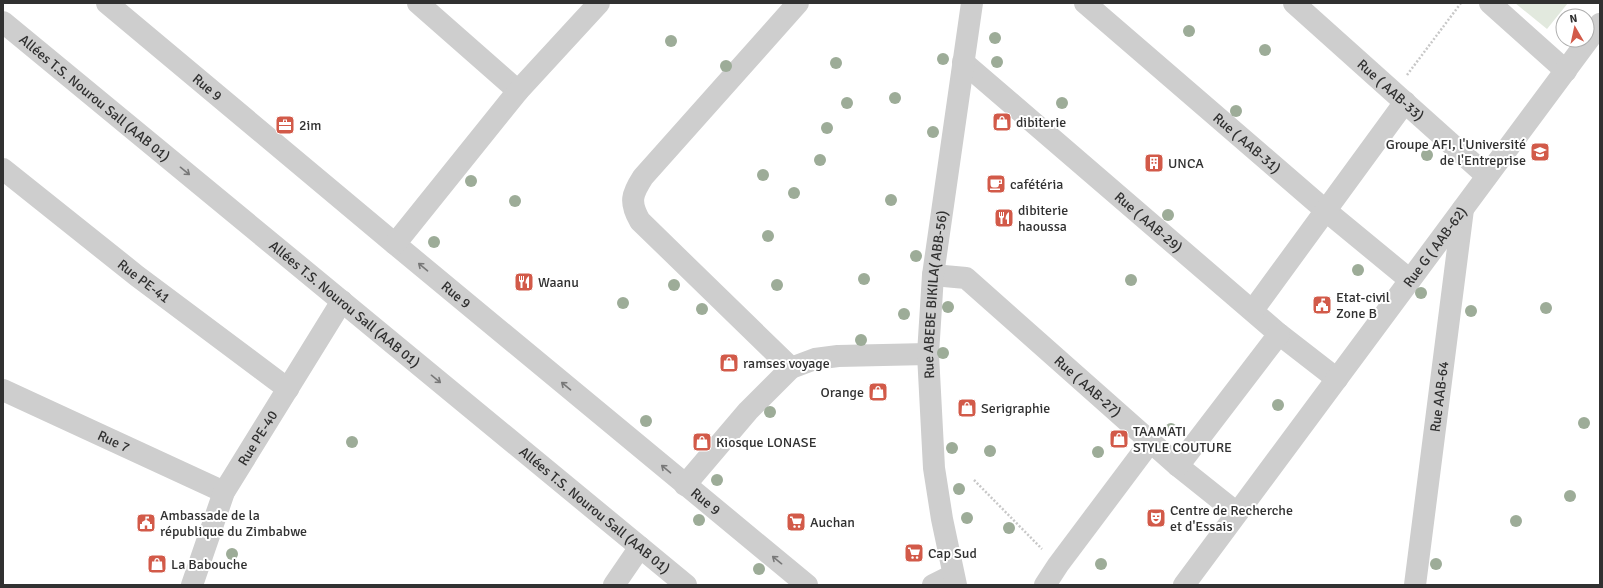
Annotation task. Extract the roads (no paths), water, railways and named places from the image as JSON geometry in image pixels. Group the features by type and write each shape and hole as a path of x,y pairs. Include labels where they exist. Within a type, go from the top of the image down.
{"street":[{"name":"Rue 9","path":"107,3 807,585"},
{"path":"418,3 518,91"},
{"path":"395,244 518,91 599,3"},
{"path":"791,368 640,221 634,210 632,201 635,191 644,177 798,3"},
{"name":"Rue ABEBE BIKILA( ABB-56)","path":"955,580 934,468 928,354 933,275 972,3"},
{"name":"Rue ( AAB-31)","path":"1085,3 1325,210 1410,280"},
{"name":"Rue ( AAB-33)","path":"1294,3 1487,176"},
{"path":"1490,3 1566,70"},
{"name":"Allées T.S. Nourou Sall (AAB 01)","path":"3,22 686,585"},
{"name":"Rue G ( AAB-62)","path":"1184,585 1600,24"},
{"name":"Rue ( AAB-29)","path":"963,62 1253,310 1279,334 1337,379"},
{"path":"1253,310 1325,210 1399,98"},
{"name":"Rue PE-41","path":"3,169 137,276 288,389"},
{"name":"Rue AAB-64","path":"1415,585 1463,208"},
{"name":"Rue ( AAB-27)","path":"933,275 966,278 1178,466 1238,513"},
{"name":"Rue PE-40","path":"192,585 224,492 342,301"},
{"path":"1178,466 1279,334"},
{"path":"685,485 748,411 791,368 815,359 838,356 928,354"},
{"name":"Rue 7","path":"3,390 224,492"},
{"path":"1045,585 1058,565 1151,441"},
{"path":"614,585 640,547"},
{"path":"934,585 955,580"}],"place":[{"name":"dibiterie","path":"1002,122"},
{"name":"2im","path":"285,125"},
{"name":"Groupe AFI, l'Université de l'Entreprise","path":"1540,152"},
{"name":"UNCA","path":"1154,163"},
{"name":"cafétéria","path":"996,184"},
{"name":"dibiterie haoussa","path":"1004,218"},
{"name":"Waanu","path":"524,282"},
{"name":"Etat-civil Zone B","path":"1322,305"},
{"name":"ramses voyage","path":"729,363"},
{"name":"Orange","path":"878,392"},
{"name":"Serigraphie","path":"967,408"},
{"name":"TAAMATI STYLE COUTURE","path":"1119,439"},
{"name":"Kiosque LONASE","path":"702,442"},
{"name":"Centre de Recherche et d'Essais","path":"1156,518"},
{"name":"Auchan","path":"796,522"},
{"name":"Ambassade de la république du Zimbabwe","path":"146,523"},
{"name":"Cap Sud","path":"914,553"},
{"name":"La Babouche","path":"157,564"}]}
